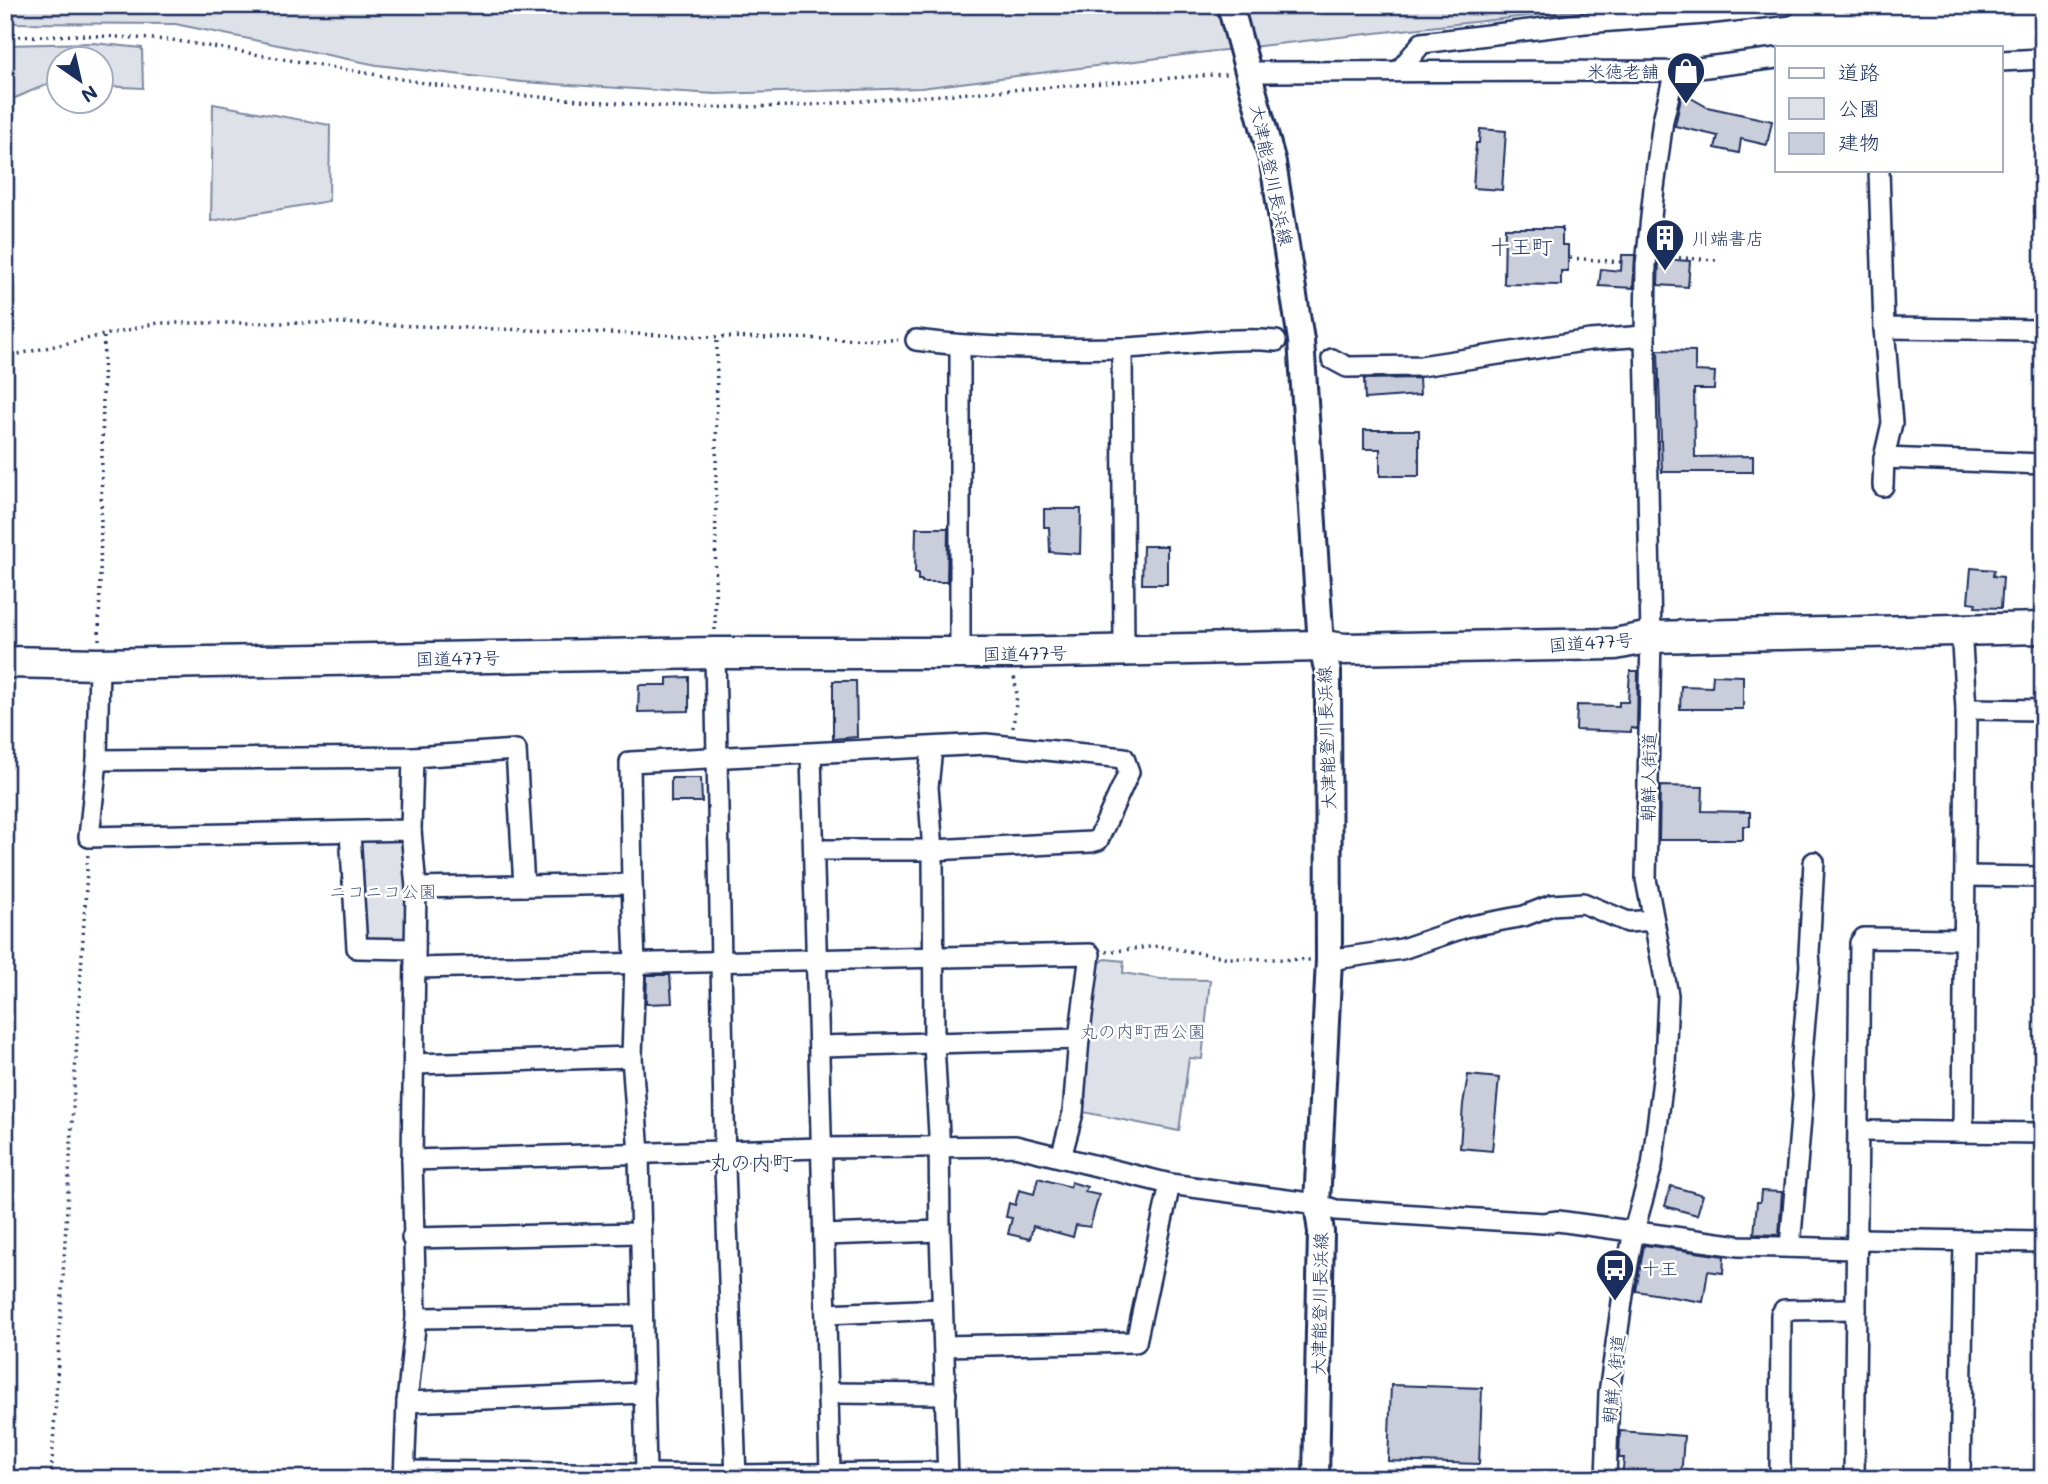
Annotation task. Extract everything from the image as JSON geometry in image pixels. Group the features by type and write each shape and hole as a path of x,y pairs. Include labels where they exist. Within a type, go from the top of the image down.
{"highway":[{"name":"国道477号","path":"5,662 99,664 715,653 960,654 1321,646 1345,649 1615,644 1651,637 2043,628"}],"main road":[{"name":"大津能登川長浜線","path":"1230,5 1273,163 1301,340 1321,646 1328,672 1329,960 1317,1204 1321,1232 1316,1479"}],"street":[{"path":"1400,70 1422,43 1585,23 1786,5"},
{"path":"1247,65 1400,70 1675,71 1775,58"},
{"path":"2002,61 2043,59"},
{"name":"朝鮮人街道","path":"1606,1479 1609,1393 1634,1230 1652,1166 1665,1064 1668,995 1646,879 1651,637 1645,336 1647,256 1663,121 1675,71"},
{"path":"1879,172 1884,328 1892,423 1884,458 1883,486"},
{"path":"1884,328 2043,330"},
{"path":"1332,359 1347,367 1421,366 1590,340 1645,336"},
{"path":"916,340 960,346 1122,348 1253,339 1276,341"},
{"path":"960,346 960,654"},
{"path":"1122,348 1124,650"},
{"path":"1884,458 2043,464"},
{"path":"1961,628 1966,709 1964,1132"},
{"path":"715,653 736,1477"},
{"path":"99,664 97,761 89,837 411,830"},
{"path":"1966,709 2043,710"},
{"path":"646,1473 639,1154 632,1057 635,963 630,762 986,744 1124,758 1129,772 1098,841 933,850 814,850"},
{"path":"413,757 411,830 416,888 412,1238 416,1318 407,1402 404,1475 948,1475 940,1147 934,1044 933,850 929,787 932,748"},
{"path":"97,761 413,757 516,750 524,886"},
{"path":"811,754 814,958 820,1046 820,1148 830,1473"},
{"path":"350,833 357,948 415,959 635,963 1090,954 1073,1113 1061,1157"},
{"path":"1790,1247 1803,1095 1801,1065 1810,965 1814,862"},
{"path":"1965,876 2043,877"},
{"path":"416,888 632,884"},
{"path":"1329,960 1402,949 1466,928 1524,916 1552,905 1583,903 1628,922 1653,920"},
{"path":"1854,1479 1860,943 1864,938 1964,939"},
{"path":"820,1046 1079,1039"},
{"path":"414,1064 632,1057"},
{"path":"1858,1131 2043,1133"},
{"path":"412,1160 726,1153 820,1148 1016,1146 1170,1184 1317,1204 1336,1210 1543,1223 1558,1221 1739,1247 1964,1241 2043,1242"},
{"path":"944,1346 1136,1342 1170,1184"},
{"path":"824,1235 940,1231"},
{"path":"412,1238 639,1233"},
{"path":"1960,1479 1964,1241"},
{"path":"826,1314 942,1309"},
{"path":"1780,1479 1781,1315 1784,1310 1856,1309"},
{"path":"416,1318 642,1315"},
{"path":"407,1402 645,1393"},
{"path":"828,1393 946,1394"}],"path":[{"path":"5,37 80,35 172,40 477,92 681,108 822,104 1247,65"},
{"path":"1647,256 1716,260"},
{"path":"1570,258 1622,262"},
{"path":"5,357 158,323 337,323 717,337 916,340"},
{"path":"99,664 104,334"},
{"path":"715,653 717,337"},
{"path":"1010,747 1017,695 1011,653"},
{"path":"51,1479 89,837"},
{"path":"1090,954 1158,946 1230,958 1329,960"}],"green space":[{"path":"5,5 1625,5 1207,52 921,88 715,94 522,82 377,65 175,24 5,23"},
{"path":"93,43 142,48 143,88 116,87 116,46 46,46 46,86 5,101 5,45"},
{"path":"213,104 330,125 329,201 211,221"},
{"name":"ニコニコ公園","path":"400,836 408,843 409,944 360,938 359,837"},
{"name":"丸の内町西公園","path":"1105,959 1124,961 1123,973 1160,979 1210,980 1202,1059 1189,1058 1179,1131 1083,1112 1093,968"}],"building":[{"path":"1682,93 1707,107 1772,121 1767,145 1741,139 1739,153 1715,148 1718,136 1675,126"},
{"path":"1480,129 1506,131 1502,190 1473,188 1476,143 1479,143"},
{"path":"1505,228 1562,228 1562,245 1568,245 1568,271 1561,271 1561,285 1504,284"},
{"path":"1622,255 1635,255 1633,288 1599,286 1601,269 1621,271"},
{"path":"1659,259 1690,261 1688,287 1658,285"},
{"path":"1658,350 1695,351 1695,371 1715,372 1714,389 1694,389 1695,457 1753,456 1753,472 1662,472"},
{"path":"1419,378 1420,395 1365,399 1364,379"},
{"path":"1364,430 1419,430 1419,476 1380,476 1380,449 1364,449"},
{"path":"1044,509 1081,509 1080,554 1050,552 1049,527 1044,527"},
{"path":"916,528 948,528 947,582 918,580 918,573 915,573"},
{"path":"1143,546 1167,546 1167,584 1142,584"},
{"path":"1971,568 1994,570 1993,576 2003,577 2001,608 1975,607 1976,603 1968,602"},
{"path":"1630,671 1638,671 1637,729 1631,728 1631,732 1576,730 1577,705 1619,706 1619,702 1628,702"},
{"path":"1713,675 1743,676 1743,709 1680,709 1681,686 1712,687"},
{"path":"689,677 689,711 638,712 639,685 667,685 667,678"},
{"path":"833,681 856,681 857,737 833,739"},
{"path":"671,778 701,778 702,802 671,802"},
{"path":"1660,786 1703,787 1702,811 1750,812 1750,826 1743,826 1743,840 1659,840"},
{"path":"647,975 670,975 672,1003 646,1004"},
{"path":"1468,1075 1499,1078 1492,1151 1460,1148"},
{"path":"1038,1178 1070,1187 1071,1182 1087,1187 1085,1192 1099,1195 1090,1227 1076,1225 1073,1237 1033,1226 1030,1239 1008,1234 1012,1218 1006,1217 1009,1203 1015,1205 1019,1190 1034,1194"},
{"path":"1671,1186 1703,1195 1697,1215 1665,1206"},
{"path":"1761,1191 1782,1192 1779,1235 1754,1234 1757,1202 1760,1202"},
{"path":"1644,1245 1724,1256 1723,1273 1708,1271 1703,1302 1636,1291"},
{"path":"1391,1385 1482,1388 1479,1464 1388,1461"},
{"path":"1620,1431 1684,1436 1681,1479 1622,1479 1624,1458 1619,1458"}],"place":[{"name":"米徳老舗","path":"1686,105"},
{"name":"川端書店","path":"1665,272"},
{"name":"十王","path":"1615,1302"}],"district":[{"name":"十王町","path":"1521,245"},
{"name":"丸の内町","path":"751,1161"}]}
